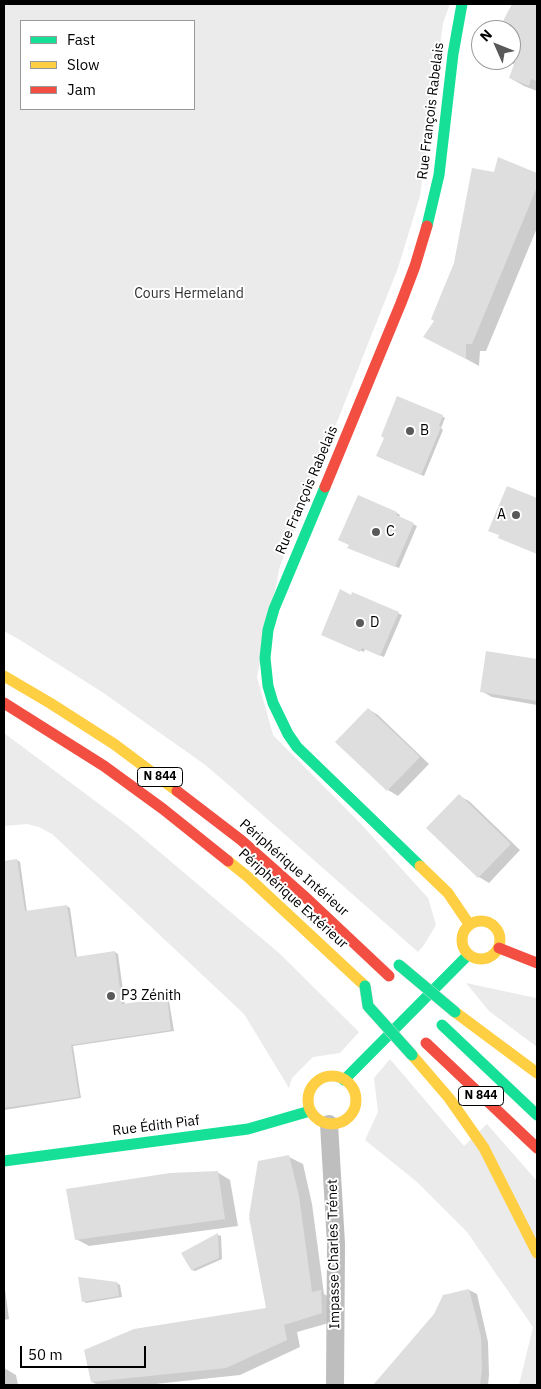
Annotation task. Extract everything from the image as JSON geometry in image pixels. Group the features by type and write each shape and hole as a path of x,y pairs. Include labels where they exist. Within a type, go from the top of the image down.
{"main road":[{"name":"Rue François Rabelais","path":"462,4 453,54 439,175 416,266 274,608 268,630 265,658 268,686 273,703 288,734 297,747 448,893 469,924"},
{"name":"Périphérique Intérieur","path":"4,676 58,708 150,769 234,835 303,895 392,979"},
{"name":"Périphérique Extérieur","path":"4,704 88,756 163,809 248,877 380,1000"},
{"path":"303,895 318,896"},
{"path":"474,921 487,921 493,924 500,935 499,948 491,957 485,959 473,958 464,950 461,939 462,934 469,924 474,921"},
{"path":"499,948 537,963"},
{"path":"344,1080 468,955"},
{"path":"396,962 455,1012 537,1073"},
{"path":"365,986 368,1006 449,1098 484,1148 537,1254"},
{"name":"N 844","path":"409,994 537,1115"},
{"name":"N 844","path":"393,1012 537,1148"},
{"path":"330,1076 344,1080 350,1085 356,1100 350,1115 337,1123 329,1124 315,1117 308,1104 308,1096 316,1082 330,1076"},
{"name":"Rue Édith Piaf","path":"4,1161 248,1129 310,1110"}],"street":[{"name":"Impasse Charles Trénet","path":"329,1124 336,1244 335,1385"}],"green space":[{"name":"Cours Hermeland","path":"4,4 450,4 443,23 420,196 398,268 280,566 257,677 273,735 361,824 428,898 436,925 424,945 418,952 204,764 102,692 4,631"},
{"path":"4,733 130,827 279,953 359,1032 340,1053 313,1057 292,1078 289,1088 244,1014 52,834 39,827 27,824 4,826"},
{"path":"466,983 536,998 537,1047 489,1011"},
{"path":"390,1059 464,1146 487,1124 537,1181 537,1385 519,1385 533,1327 467,1232 417,1182 365,1140 378,1112 374,1078"}],"building":[{"path":"512,4 537,4 537,81 531,79 529,86 509,78 512,70 521,70 521,20 504,19"},
{"path":"498,157 537,173 537,187 472,344 466,344 466,359 423,337 434,321 431,319 454,263 472,168 494,172"},
{"name":"B","path":"397,396 443,415 439,426 441,427 421,475 376,456 384,438 381,436"},
{"name":"A","path":"507,486 537,498 537,554 498,538 499,535 488,531"},
{"name":"C","path":"358,495 397,512 396,515 414,523 395,567 347,548 349,545 338,540"},
{"name":"D","path":"340,589 351,595 352,592 399,612 380,656 362,648 360,652 321,635"},
{"path":"486,651 537,659 537,701 480,692"},
{"path":"368,708 420,757 387,791 335,742"},
{"path":"459,794 511,844 478,878 426,828"},
{"path":"17,859 25,911 67,905 75,957 115,951 122,1004 167,998 171,1030 71,1045 79,1097 4,1108 4,861"},
{"path":"289,1155 299,1196 312,1292 321,1290 322,1313 284,1325 287,1340 226,1368 91,1382 84,1350 134,1329 266,1308 249,1217 252,1215 249,1216 258,1161"},
{"path":"218,1171 225,1219 75,1240 66,1189 170,1173"},
{"path":"218,1233 219,1258 191,1270 181,1253"},
{"path":"78,1277 117,1282 119,1296 82,1302"},
{"path":"469,1289 481,1337 482,1370 480,1385 373,1385 434,1314 443,1295"}],"traffic: fast":[{"path":"427,226 439,175 453,54 462,4"},
{"path":"325,487 274,609 268,630 265,658 268,686 273,703 288,734 297,747 420,866"},
{"path":"344,1080 468,955"},
{"path":"399,965 455,1012"},
{"path":"365,986 368,1006 412,1055"},
{"path":"442,1025 537,1115"},
{"path":"4,1161 248,1129 310,1111"}],"traffic: slow":[{"path":"4,676 114,744 177,791"},
{"path":"228,861 248,877 365,986"},
{"path":"420,866 448,893 469,924"},
{"path":"481,921 495,926 500,940 495,954 481,959 467,954 462,940 467,926 481,921"},
{"path":"455,1012 537,1073"},
{"path":"412,1055 449,1098 484,1148 537,1253"},
{"path":"332,1076 341,1078 349,1083 354,1091 356,1100 354,1109 349,1117 341,1122 332,1124 323,1122 315,1117 310,1109 308,1100 310,1091 315,1083 323,1078 332,1076"}],"traffic: jam":[{"path":"325,487 401,303 427,226"},
{"path":"4,703 104,766 163,809 228,861"},
{"path":"177,791 241,840 389,976"},
{"path":"499,948 537,963"},
{"path":"426,1043 537,1148"}],"place":[{"name":"B","path":"410,431"},
{"name":"A","path":"516,515"},
{"name":"C","path":"376,532"},
{"name":"D","path":"360,623"},
{"name":"P3 Zénith","path":"111,996"}]}
